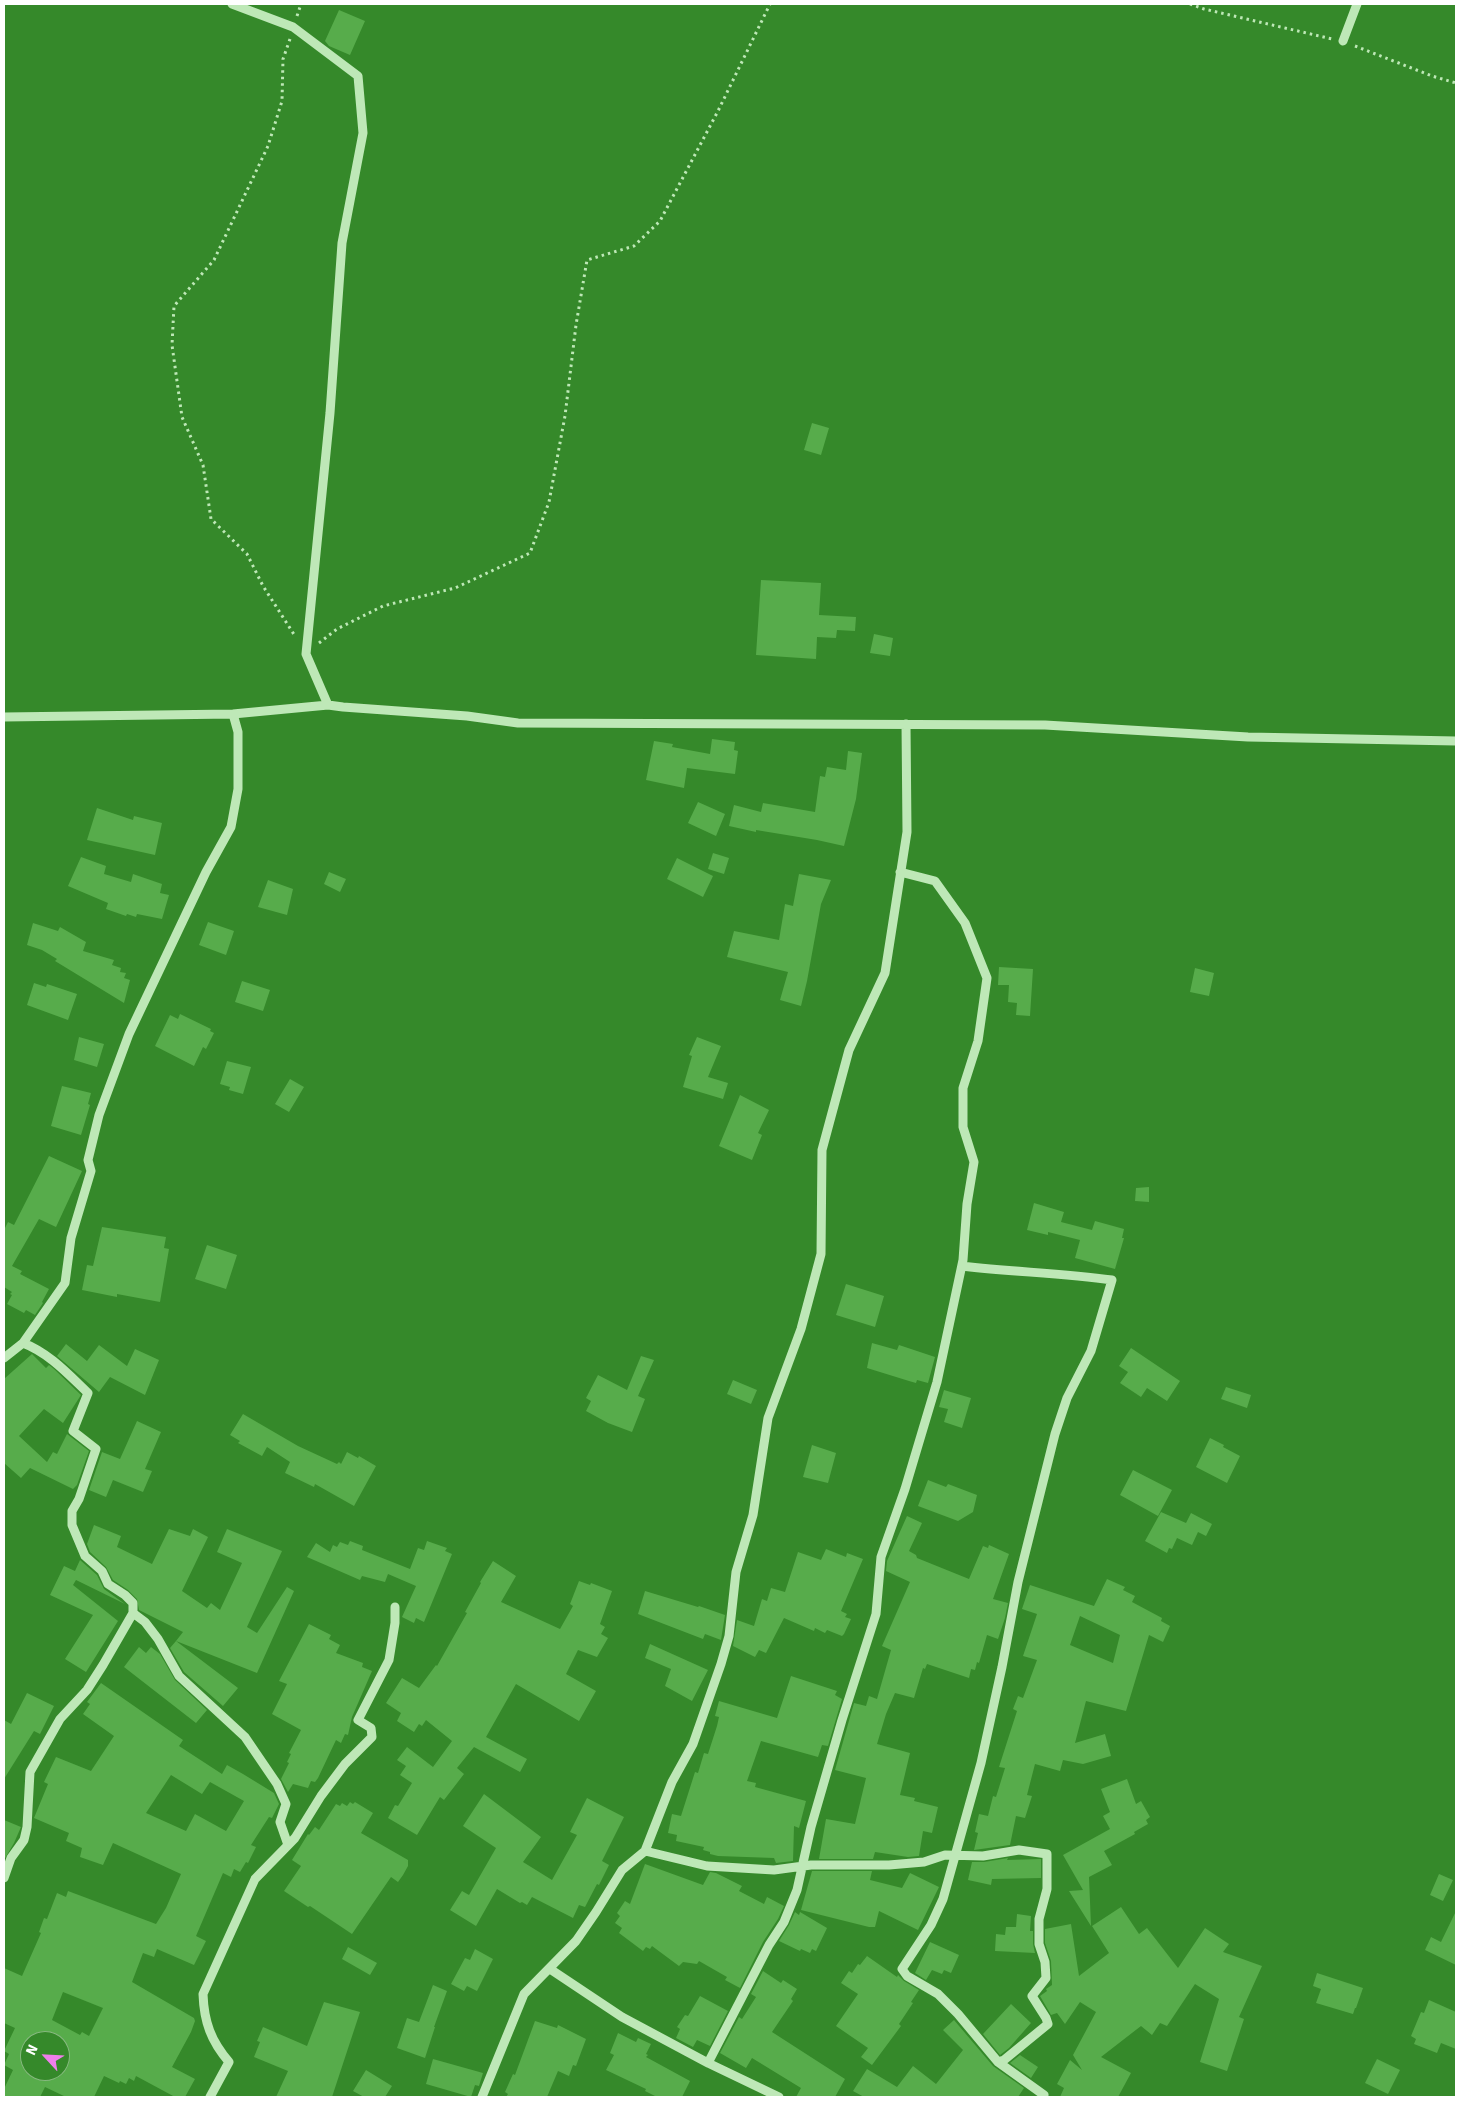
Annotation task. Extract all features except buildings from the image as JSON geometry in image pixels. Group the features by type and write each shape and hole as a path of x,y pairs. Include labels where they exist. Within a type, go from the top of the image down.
{"street":[{"path":"232,4 293,27 358,76 362,133 342,243 330,413 306,654 328,704"},
{"path":"1343,41 1357,4"},
{"path":"4,717 233,714 328,704 343,708 467,716 518,723 1045,725 1248,738 1456,741"},
{"path":"4,1358 23,1343 65,1282 71,1238 91,1171 88,1160 99,1115 129,1034 206,872 231,827 238,789 238,732 233,714"},
{"path":"482,2097 524,1994 576,1942 622,1870 645,1852 672,1782 693,1744 721,1664 729,1636 736,1572 753,1515 768,1418 800,1330 821,1254 822,1150 850,1050 885,973 907,832 906,724"},
{"path":"708,2063 769,1945 784,1922 797,1890 811,1827 842,1720 876,1614 881,1557 905,1488 937,1382 962,1266 967,1204 974,1162 963,1127 963,1088 978,1041 987,978 965,923 935,882 900,872"},
{"path":"962,1266 1007,1272 1041,1272 1112,1280 1091,1351 1067,1398 1055,1434 1018,1582 1002,1668 980,1763 943,1898 931,1925 902,1969 907,1976 938,1994 958,2014 998,2062 1044,2095 1043,2097"},
{"path":"4,1878 12,1858 24,1840 27,1827 30,1772 60,1719 86,1690 133,1613 133,1603 108,1584 102,1571 85,1556 72,1525 72,1511 79,1499 96,1449 73,1431 88,1393 49,1357 34,1347 23,1343"},
{"path":"210,2097 229,2062 216,2046 203,2012 203,1994 254,1879 295,1838 321,1796 345,1764 372,1737 371,1728 358,1720 390,1660 395,1623 395,1607"},
{"path":"133,1613 144,1622 158,1639 179,1676 245,1737 277,1784 286,1804 280,1822 288,1845"},
{"path":"645,1852 707,1866 774,1870 803,1866 889,1865 924,1862 945,1855 983,1856 1019,1850 1048,1854 1047,1889 1039,1919 1039,1944 1045,1962 1046,1978 1032,1996 1048,2024 1004,2060 998,2062"},
{"path":"550,1969 622,2017 708,2063 779,2097"}],"path":[{"path":"301,4 283,59 282,101 268,146 214,260 174,306 172,345 182,417 203,465 211,519 247,554 263,586 306,654 337,629 383,606 454,588 530,554 549,502 566,416 576,325 587,260 634,246 660,220 718,111 770,4"},
{"path":"1190,4 1304,34 1343,41 1456,83"}]}
